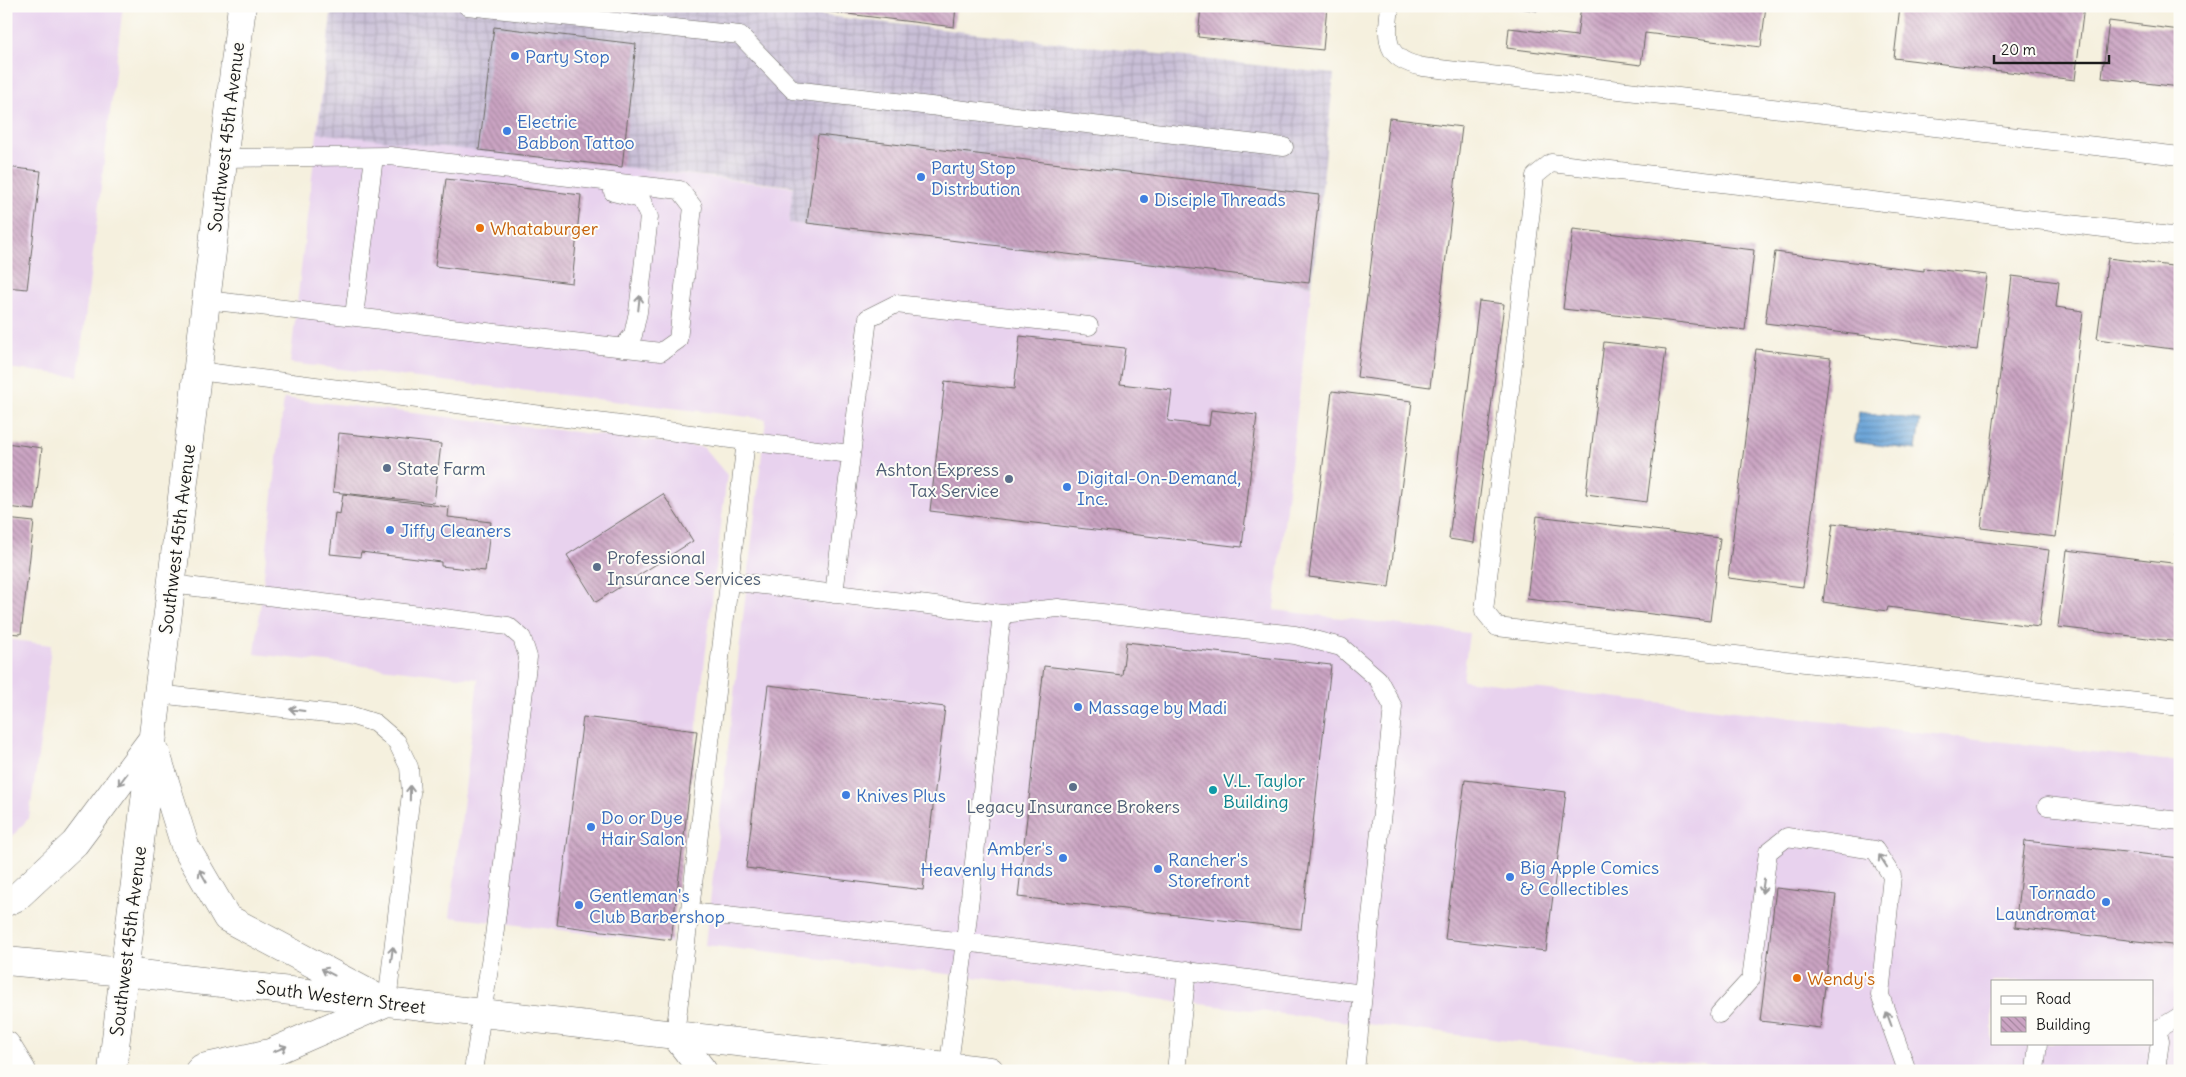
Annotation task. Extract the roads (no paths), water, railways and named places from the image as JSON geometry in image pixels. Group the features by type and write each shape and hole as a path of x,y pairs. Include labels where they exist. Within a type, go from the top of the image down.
{"main road":[{"name":"Southwest 45th Avenue","path":"112,1071 242,6"},
{"path":"6,902 17,896 75,843 152,740"},
{"path":"152,740 164,784 185,846 227,918 386,1003"},
{"name":"South Western Street","path":"6,961 124,972 948,1068 990,1071"},
{"path":"200,1071 202,1068 270,1053 386,1003"},
{"path":"676,1035 703,1071"},
{"path":"6,1045 22,1071"}],"lane":[{"path":"467,6 740,35 793,90 1284,148"},
{"path":"1390,6 1387,27 1389,44 1396,56 1406,63 1423,67 2180,156"},
{"path":"354,316 374,156"},
{"path":"206,300 662,352 678,340 693,207 680,190 390,156 224,158"},
{"path":"420,160 440,171 623,193 641,199 649,217 638,312 633,335 622,348"},
{"path":"2180,237 1551,163 1535,176 1484,612 1497,627 2180,708"},
{"path":"834,594 868,318 896,304 1088,326"},
{"path":"198,371 850,454"},
{"path":"676,1035 746,441"},
{"path":"729,581 1002,614 1058,608 1295,635 1341,647 1378,679 1393,707 1355,1071"},
{"path":"171,584 508,626 522,638 528,657 484,1013 473,1071"},
{"path":"948,1068 965,942 1002,614"},
{"path":"158,694 353,716 376,723 397,742 409,767 411,793 386,1003"},
{"path":"2047,806 2180,821"},
{"path":"1719,1014 1751,979 1768,852 1787,837 1875,850 1892,876 1880,995 1905,1065"},
{"path":"690,912 965,942 1363,994"},
{"path":"1176,1071 1187,970"},
{"path":"2156,1071 2160,1041 2154,1029 2180,1016"},
{"path":"2035,1071 2038,1044"}],"water":[{"path":"1859,412 1920,420 1916,450 1854,442"}],"place":[{"name":"Party Stop","path":"515,56"},
{"name":"Electric Babbon Tattoo","path":"507,131"},
{"name":"Party Stop Distrbution","path":"921,177"},
{"name":"Disciple Threads","path":"1144,199"},
{"name":"Whataburger","path":"480,228"},
{"name":"State Farm","path":"387,468"},
{"name":"Ashton Express Tax Service","path":"1009,479"},
{"name":"Digital-On-Demand, Inc.","path":"1067,487"},
{"name":"Jiffy Cleaners","path":"390,530"},
{"name":"Professional Insurance Services","path":"597,567"},
{"name":"Massage by Madi","path":"1078,707"},
{"name":"Legacy Insurance Brokers","path":"1073,787"},
{"name":"V.L. Taylor Building","path":"1213,790"},
{"name":"Knives Plus","path":"846,795"},
{"name":"Do or Dye Hair Salon","path":"591,827"},
{"name":"Amber's Heavenly Hands","path":"1063,858"},
{"name":"Rancher's Storefront","path":"1158,869"},
{"name":"Big Apple Comics & Collectibles","path":"1510,877"},
{"name":"Tornado Laundromat","path":"2106,902"},
{"name":"Gentleman's Club Barbershop","path":"579,905"},
{"name":"Wendy's","path":"1797,978"}]}
